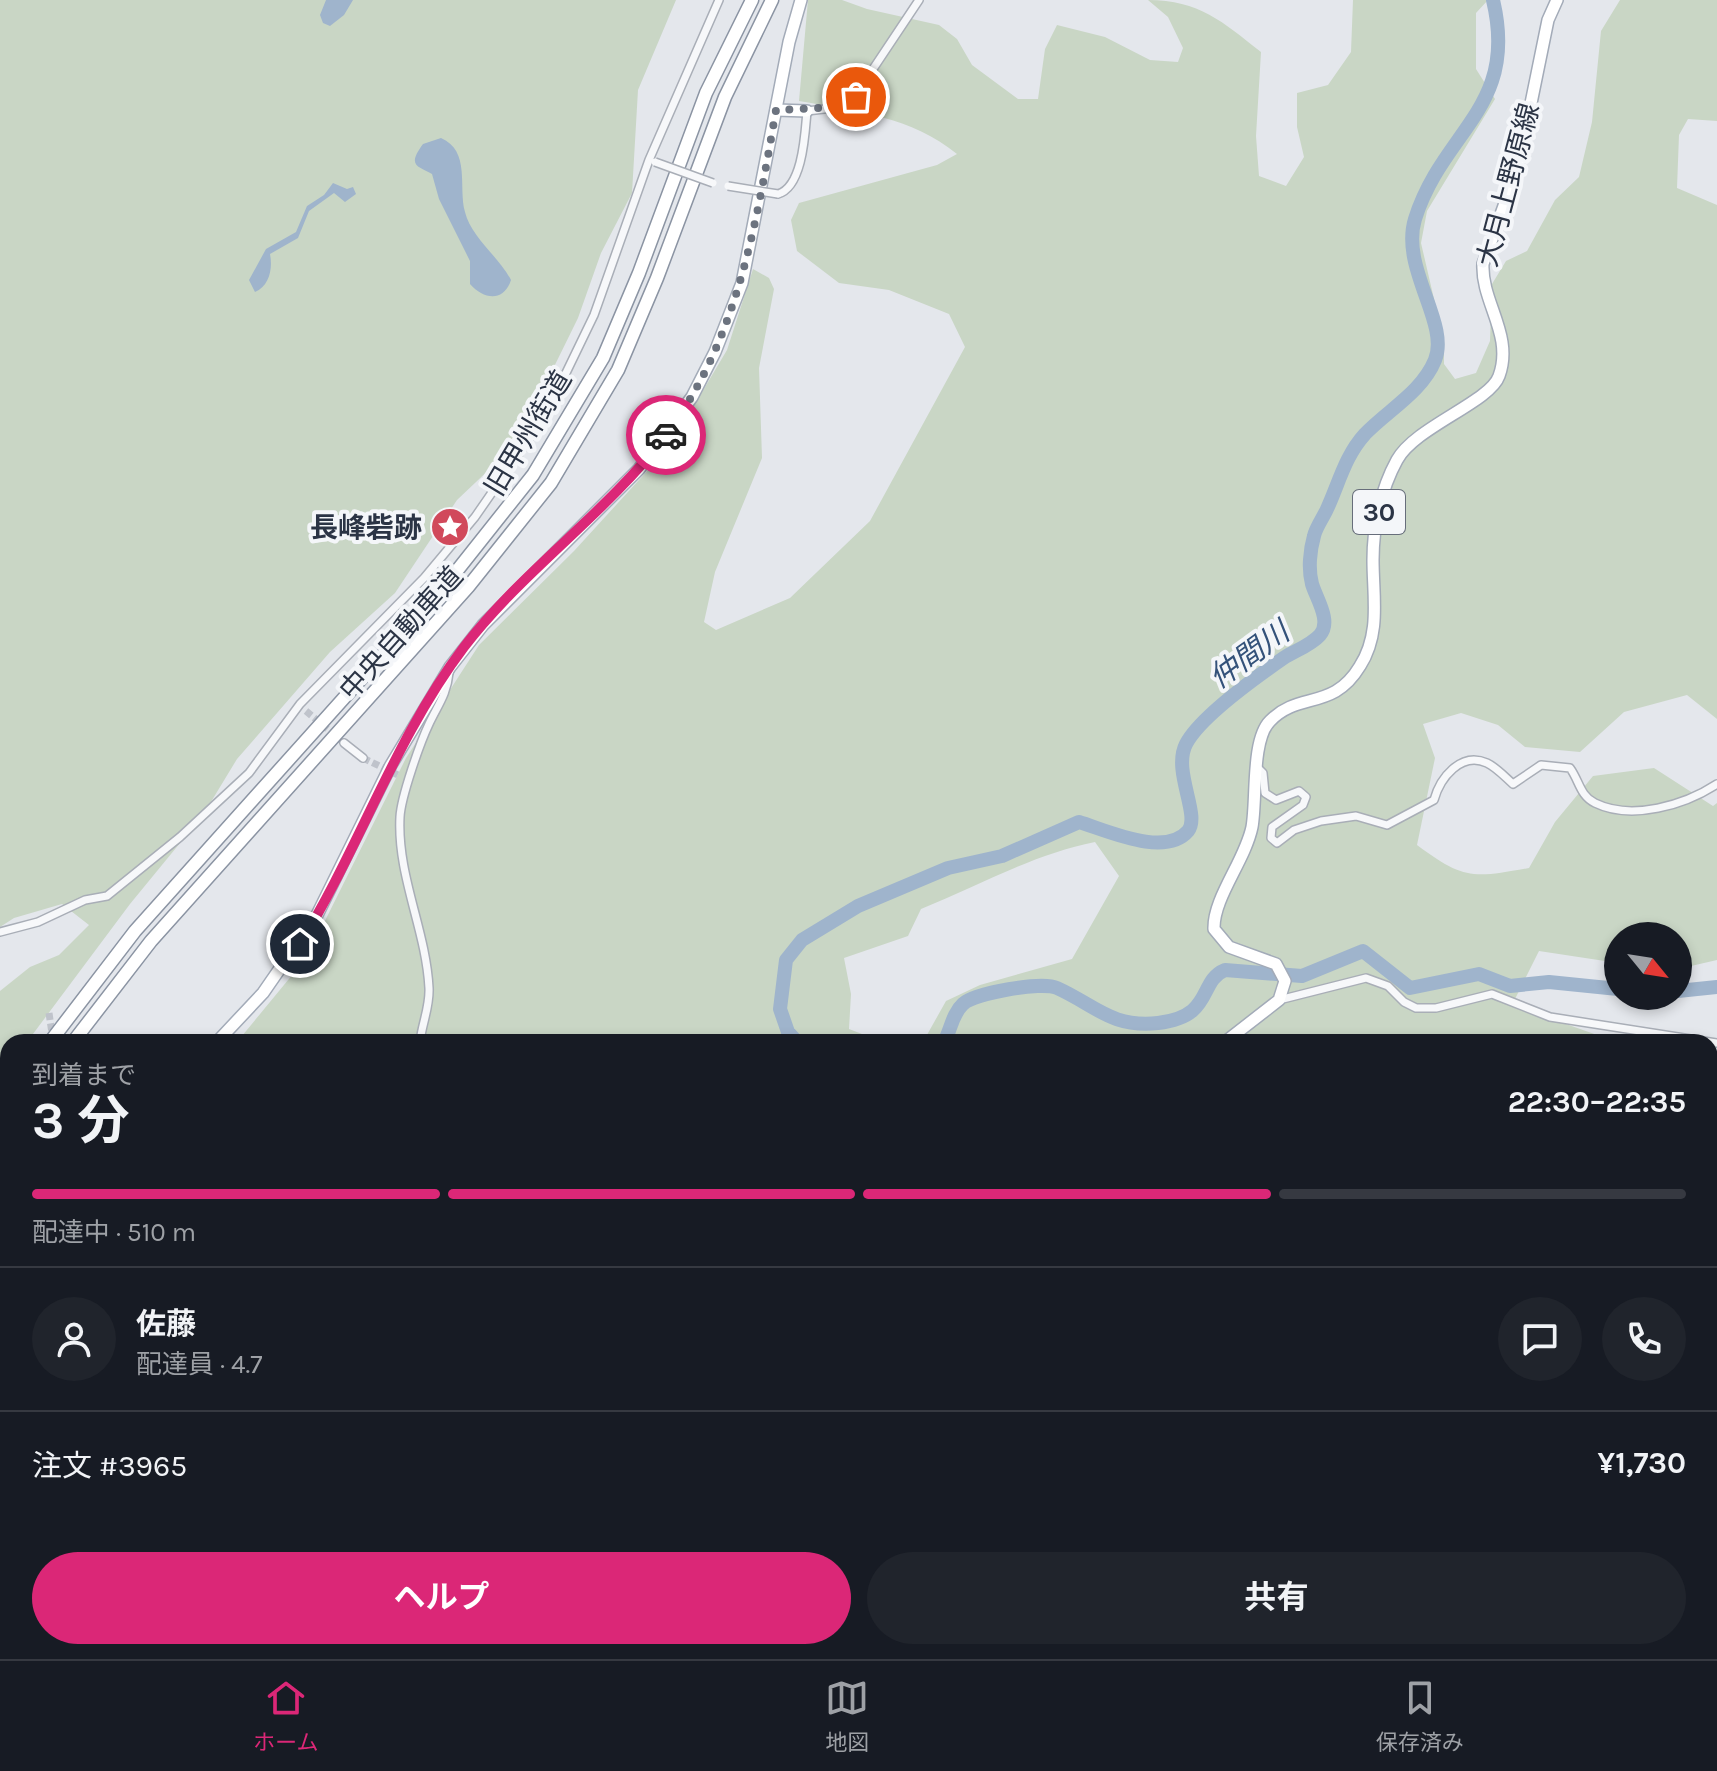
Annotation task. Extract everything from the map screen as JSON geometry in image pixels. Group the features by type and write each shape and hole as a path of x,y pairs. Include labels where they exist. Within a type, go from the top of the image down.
{"highway":[{"name":"中央自動車道","path":"56,1034 135,931 458,570 533,475 603,358 639,273 706,93 752,0"},
{"name":"中央自動車道","path":"79,1034 159,932 468,587 551,483 618,370 652,293 725,97 772,0"}],"main road":[{"path":"225,1034 263,993 306,935 352,850 391,765 450,667 491,616 639,469 692,397 727,326 742,283 801,0"},
{"name":"大月上野原線","path":"1281,998 1285,981 1276,964 1229,947 1214,929 1217,908 1250,837 1262,734 1272,719 1287,708 1339,691 1368,653 1375,620 1376,528 1383,495 1398,459 1415,440 1488,390 1499,376 1501,333 1482,277 1483,264 1518,167 1548,20 1557,0"},
{"path":"776,110 807,111"},
{"path":"1235,1034 1281,998"}],"street":[{"name":"旧甲州街道","path":"0,932 38,922 72,904 119,889 249,773 303,708 438,561 493,494 536,429 594,315 652,161 719,0"},
{"path":"652,161 713,183 778,194 787,190 796,176 807,111 841,107 851,102 919,0"},
{"path":"421,1034 429,988 400,817 408,779 427,727 446,695 450,667"},
{"path":"344,743 363,758"},
{"path":"1258,768 1263,773 1265,793 1276,800 1299,791 1306,797 1303,805 1272,827 1271,838 1277,843 1294,830 1321,821 1356,816 1387,825 1434,800 1439,782 1453,767 1471,761 1485,762 1513,784 1541,765 1570,768 1578,778 1581,791 1595,803 1637,810 1677,804 1717,784"},
{"path":"398,775 408,779"},
{"path":"1281,998 1366,978 1388,986 1404,1002 1416,1008 1436,1008 1492,994 1550,1017 1659,1034"}],"green space":[{"path":"0,0 676,0 638,90 632,193 601,253 578,318 548,379 495,464 457,500 395,593 330,652 237,759 203,815 130,904 33,1034 0,1034 0,991 30,967 59,955 89,925 62,904 14,918 0,927"},
{"path":"808,0 842,0 867,9 939,25 957,39 972,65 1018,99 1038,99 1045,49 1057,25 1105,37 1150,60 1178,62 1183,48 1168,17 1148,0 1166,1 1209,15 1261,52 1256,136 1259,176 1286,186 1304,157 1297,127 1297,93 1328,85 1351,52 1353,0 1488,0 1476,13 1476,69 1495,99 1427,211 1421,243 1444,342 1444,364 1455,379 1476,373 1490,341 1492,284 1506,261 1527,251 1555,200 1579,177 1592,122 1601,31 1620,0 1717,0 1717,121 1688,119 1679,135 1677,188 1717,205 1717,719 1687,695 1624,712 1580,752 1525,747 1498,725 1461,713 1423,724 1435,758 1417,845 1446,865 1470,873 1494,874 1529,868 1555,822 1593,776 1654,768 1713,806 1717,803 1717,960 1692,966 1692,922 1604,922 1604,961 1539,951 1512,1005 1594,1034 927,1034 946,1001 980,985 1072,959 1119,876 1095,842 1028,862 921,909 908,936 844,958 851,994 849,1029 862,1034 244,1034 307,957 406,758 479,645 574,551 670,446 727,350 753,269 769,278 774,289 759,368 762,458 715,572 704,622 716,630 790,598 870,521 965,347 949,314 889,290 839,283 797,251 791,220 799,203 937,165 957,154 921,132 862,112 799,101"}],"water":[{"path":"326,0 353,0 344,15 330,26 323,23 320,15"},
{"path":"441,138 450,144 460,161 463,202 468,221 511,280 499,295 487,296 470,284 470,261 439,199 432,174 416,165 415,157 423,144"},
{"path":"333,183 347,189 353,187 356,194 345,202 334,193 309,211 298,238 270,254 269,276 264,286 255,292 249,280 266,249 296,232 307,206 324,195"}],"waterway":[{"name":"仲間川","path":"790,1034 780,1009 786,960 802,940 858,906 948,868 1002,856 1079,822 1151,842 1178,839 1188,831 1191,814 1182,767 1186,744 1217,709 1246,685 1320,635 1324,616 1312,584 1310,566 1316,529 1358,442 1422,382 1435,360 1438,345 1436,329 1414,256 1412,238 1415,219 1427,188 1487,93 1496,67 1498,37 1493,0"},
{"path":"947,1034 956,1012 963,1004 994,992 1049,986 1115,1019 1142,1024 1158,1023 1188,1014 1197,1006 1211,982 1225,970 1302,976 1363,951 1410,988 1479,974 1510,986 1549,982 1604,988"},
{"path":"1692,990 1717,987"}],"tunnel":[{"path":"306,711 344,743"},
{"path":"363,758 398,775"},
{"path":"49,1013 52,1034"}],"way so far":[{"path":"666,435 706,372 742,283 776,110 807,111 841,107 856,97"}],"place":[{"name":"長峰砦跡","path":"450,527"}],"route":[{"path":"300,944 352,850 391,765 442,678 483,625 625,484 666,435"}]}
